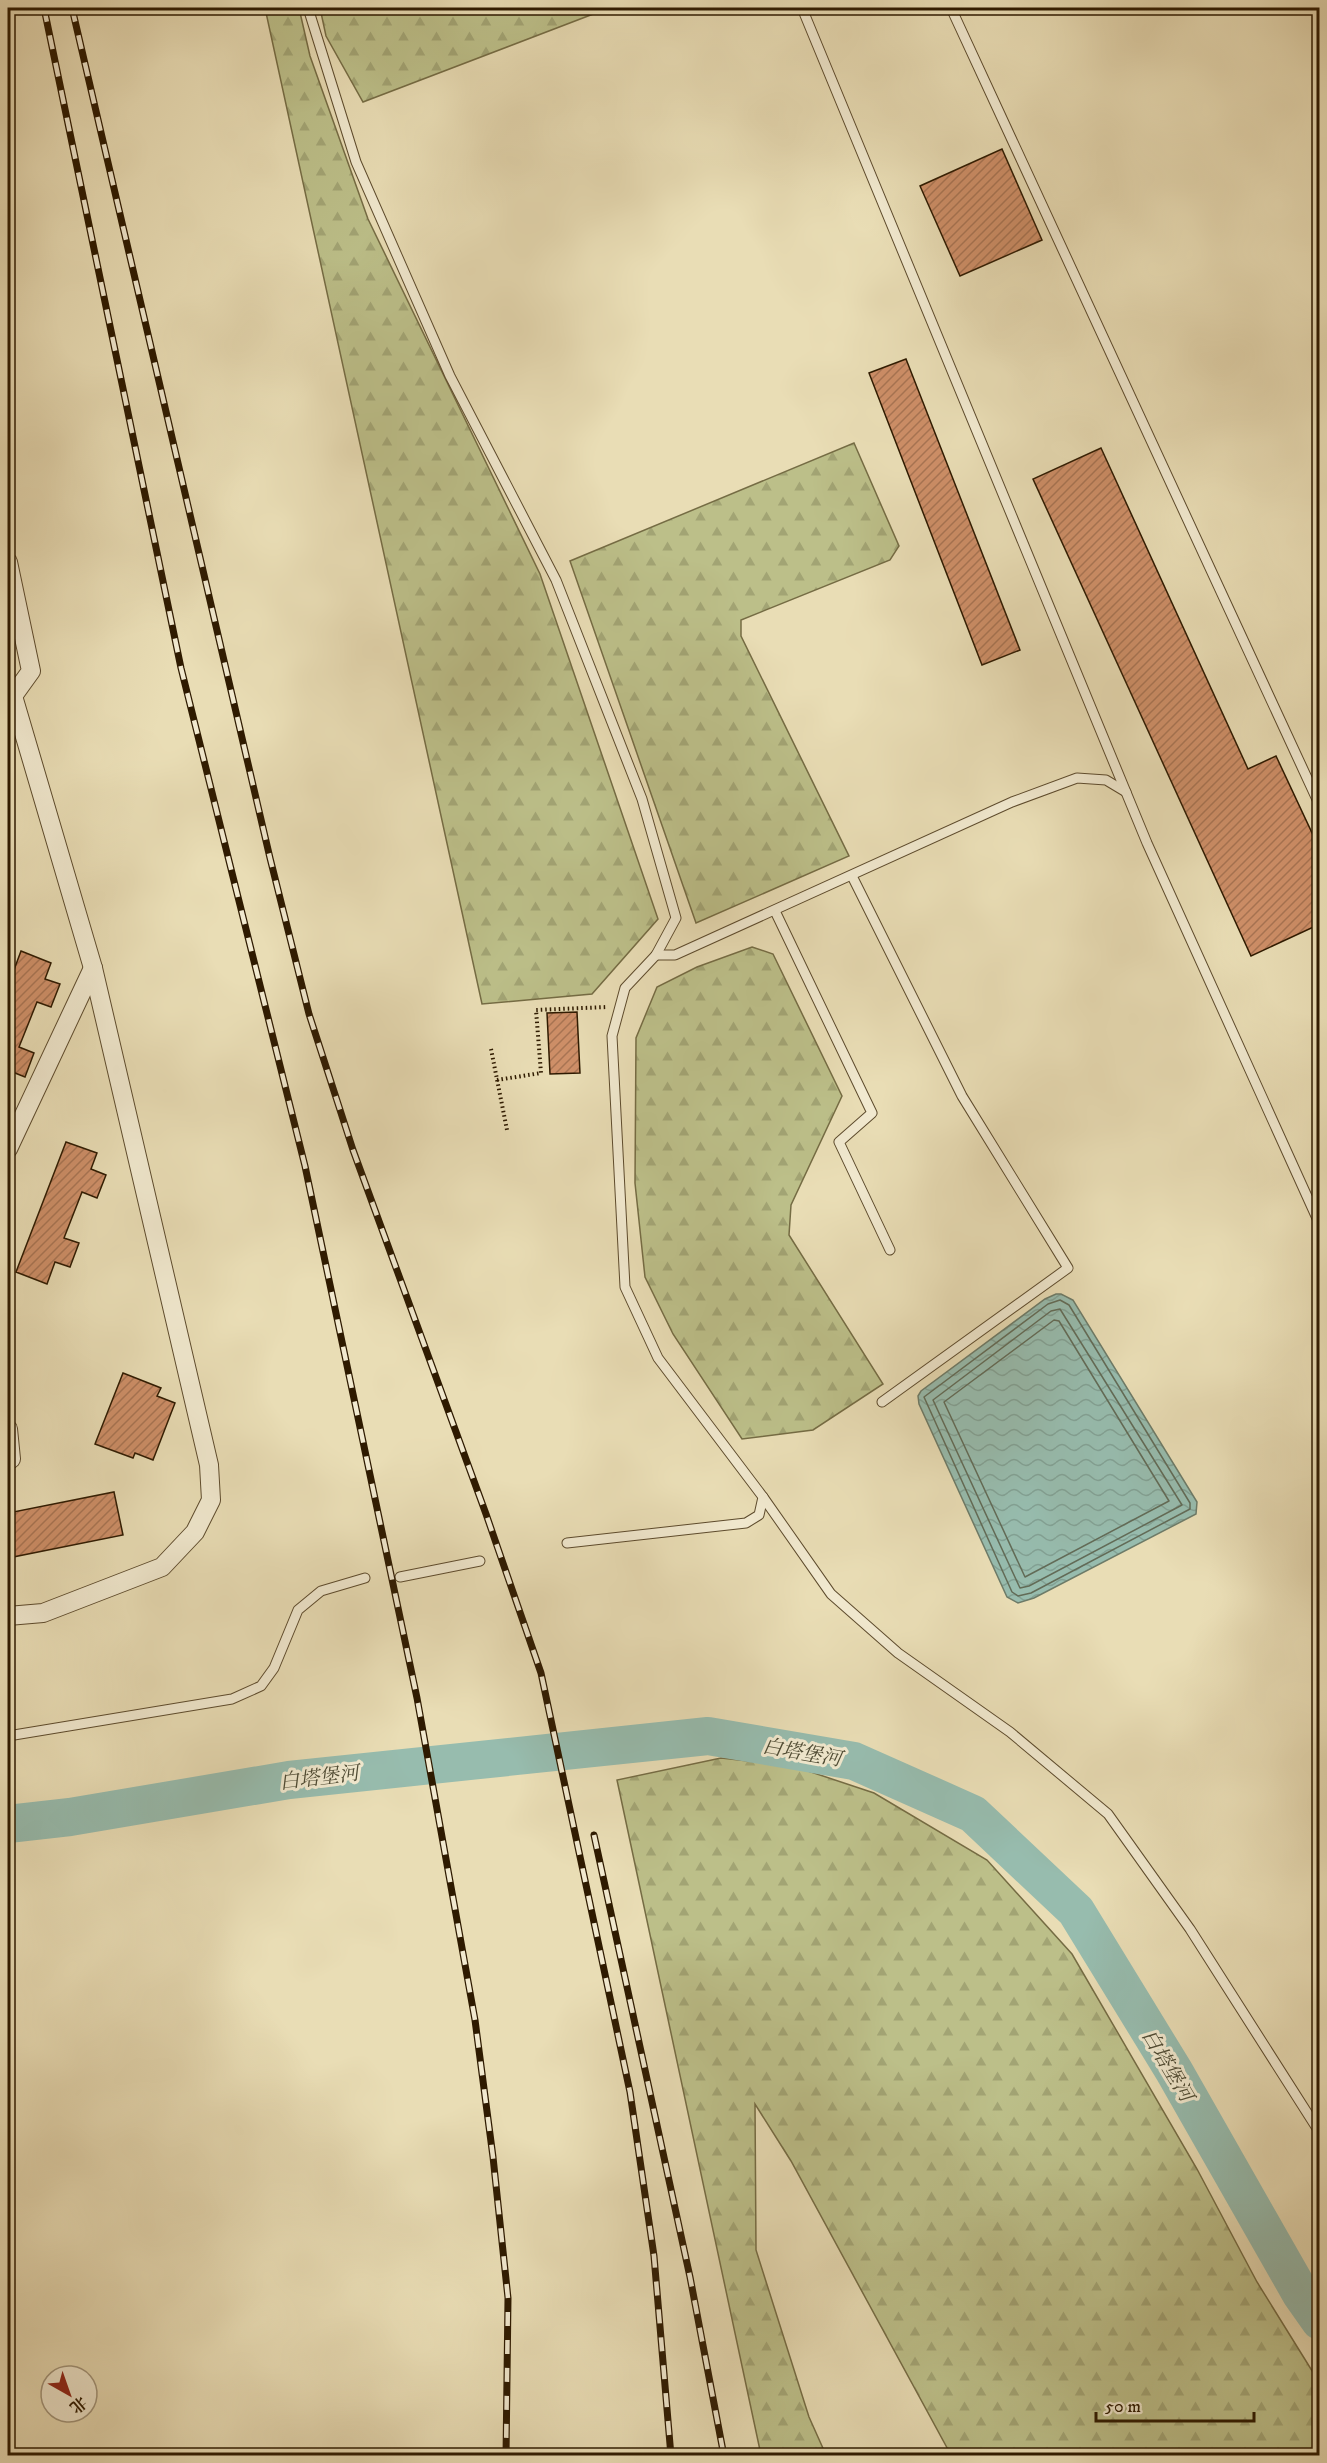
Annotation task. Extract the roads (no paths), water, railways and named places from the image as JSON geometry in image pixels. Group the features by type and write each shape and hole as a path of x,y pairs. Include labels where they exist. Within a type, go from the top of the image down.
{"street":[{"path":"8,562 31,671 10,697 93,968 209,1465 211,1500 195,1532 162,1567 43,1613 8,1616"},
{"path":"8,1149 93,968"},
{"path":"8,1429 10,1459 8,1459"}],"lane":[{"path":"308,8 356,162 450,375 556,580 642,800 676,918 656,955 625,988 612,1036 625,1287 658,1358 763,1497 831,1594 898,1653 1010,1732 1108,1814 1190,1929 1320,2133"},
{"path":"802,8 1126,792 1320,1225"},
{"path":"951,8 1320,806"},
{"path":"656,955 675,955 1012,802 1077,778 1106,780 1126,792"},
{"path":"852,876 962,1096 1068,1268 882,1402"},
{"path":"775,911 872,1113 839,1142 890,1250"},
{"path":"567,1543 746,1523 759,1515 763,1497"},
{"path":"400,1577 480,1561"},
{"path":"8,1736 232,1699 261,1686 274,1668 298,1610 321,1591 365,1578"}],"water":[{"path":"1056,1294 1073,1300 1197,1502 1196,1514 1034,1598 1018,1603 1007,1597 919,1404 918,1396 921,1391 1045,1299"}],"waterway":[{"name":"白塔堡河","path":"8,1824 70,1817 289,1780 708,1736 854,1761 973,1814 1076,1911 1174,2071 1301,2294 1320,2321"}],"railway":[{"path":"44,8 181,668 305,1166 417,1698 475,2020 493,2157 508,2298 506,2456"},
{"path":"72,8 270,858 309,1014 353,1150 486,1514 541,1673 630,2092 654,2256 671,2456"},
{"path":"594,1835 690,2277 724,2456"}]}
